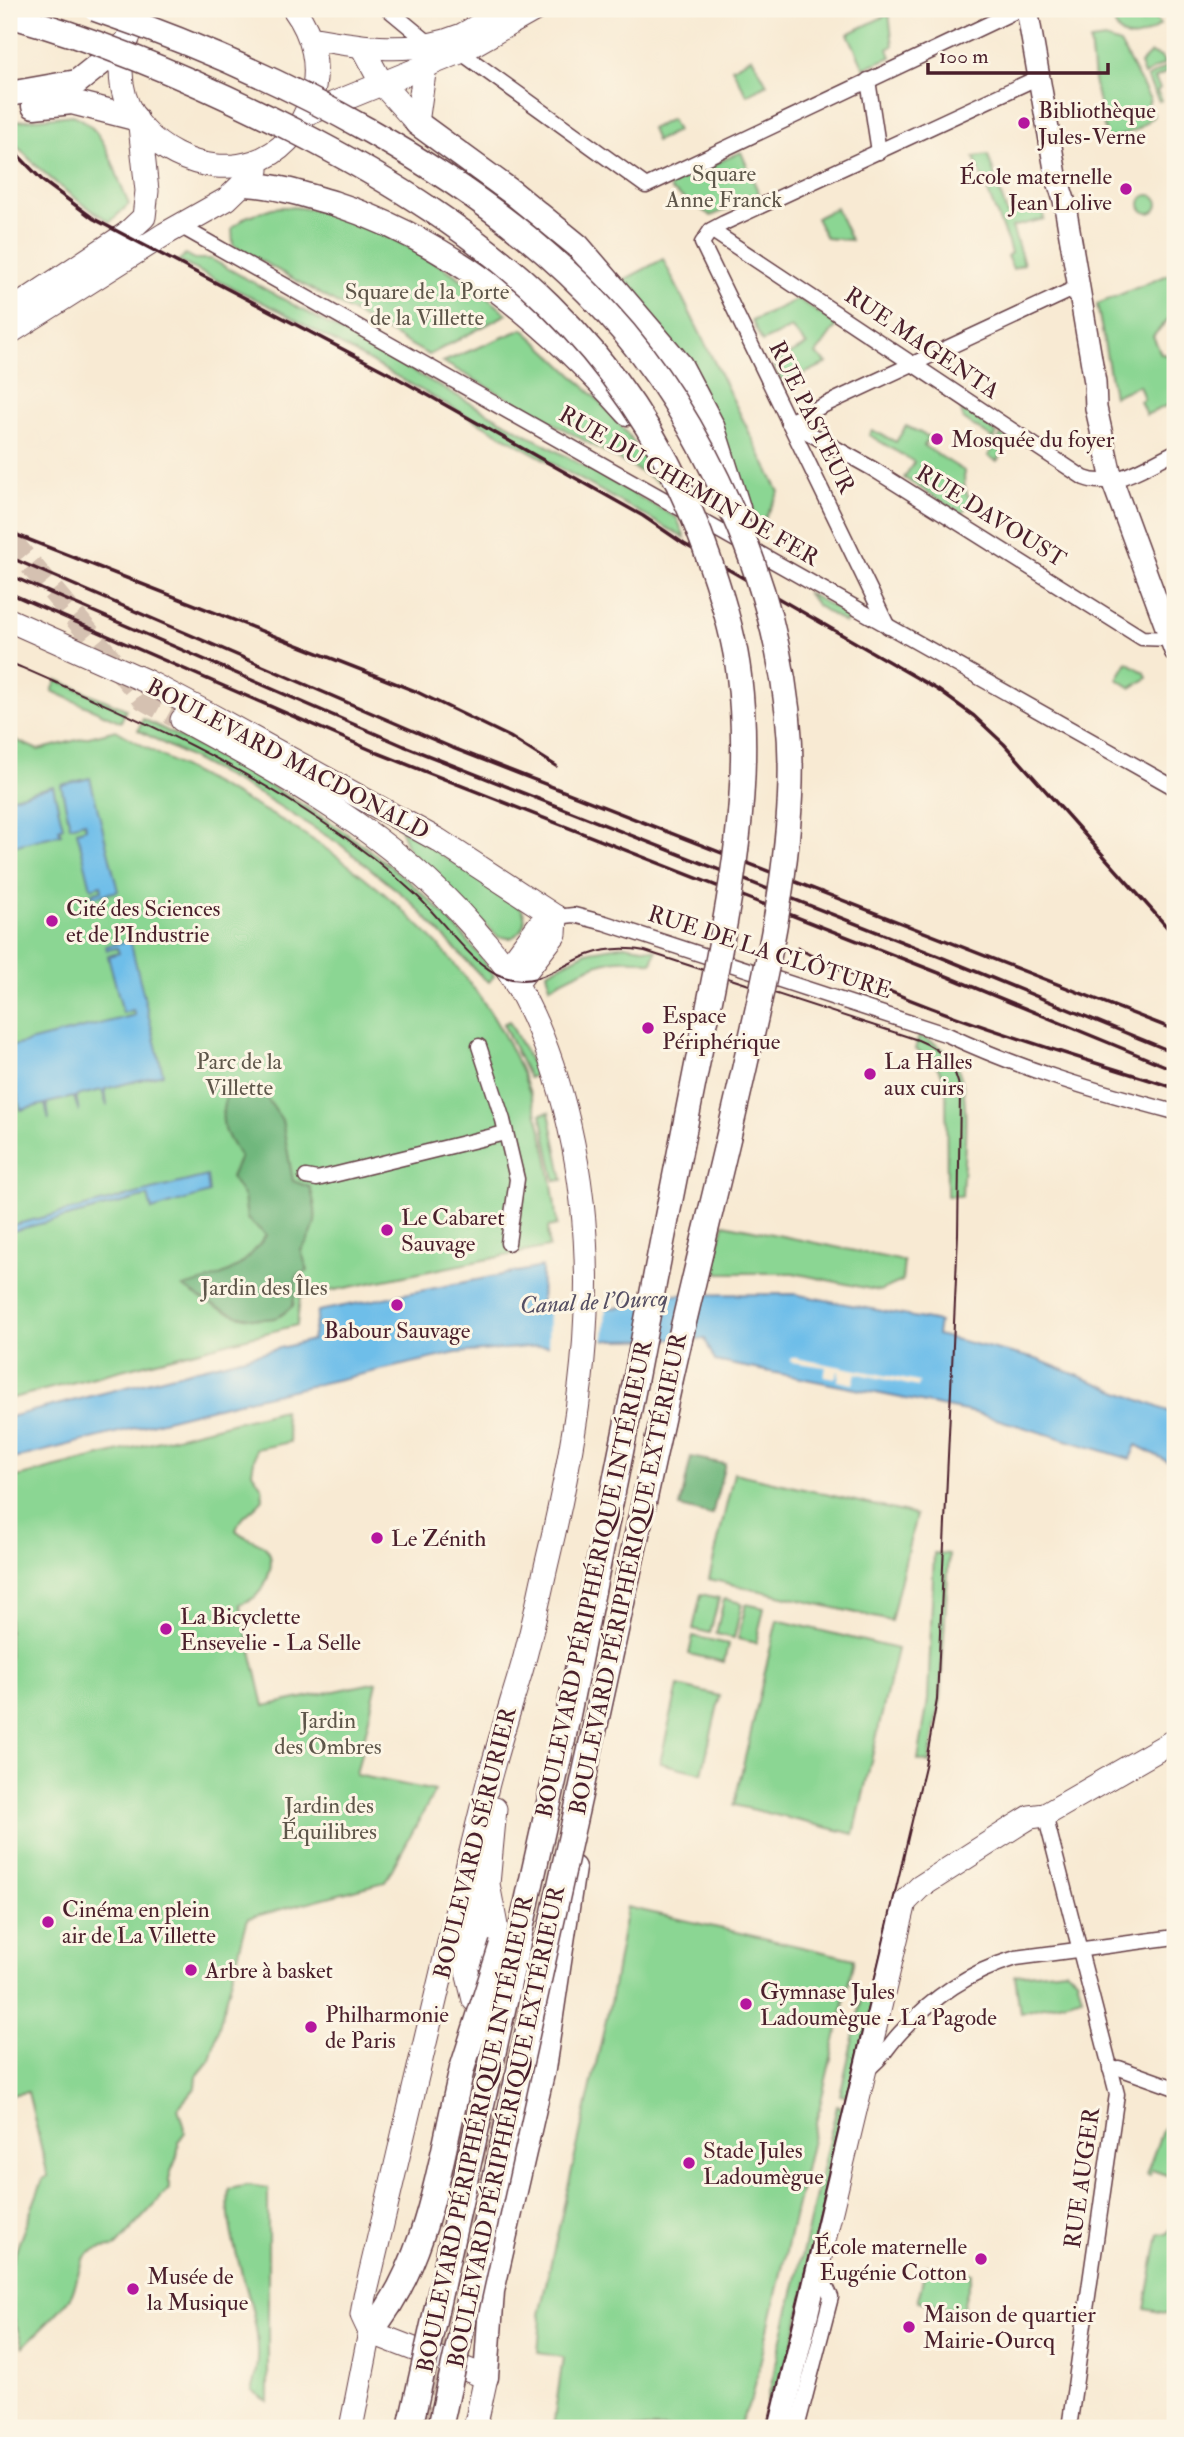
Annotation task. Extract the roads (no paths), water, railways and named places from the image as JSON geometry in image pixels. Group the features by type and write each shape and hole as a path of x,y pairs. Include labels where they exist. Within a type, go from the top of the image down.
{"highway":[{"name":"BOULEVARD PÉRIPHÉRIQUE EXTÉRIEUR","path":"95,9 236,66 361,128 444,177 519,231 606,310 650,366 704,452 745,540 768,611 788,722 790,790 785,873 772,952 670,1383 440,2428"},
{"name":"BOULEVARD PÉRIPHÉRIQUE INTÉRIEUR","path":"9,15 99,44 220,94 353,160 430,207 505,263 564,317 624,391 671,469 701,535 729,626 739,675 741,771 736,850 723,931 563,1741 410,2428"},
{"path":"9,94 77,82 126,43"},
{"path":"9,110 72,102 138,122"},
{"path":"417,123 578,246 680,365 712,426 733,486 745,540"},
{"path":"245,184 279,186 369,216 419,238 485,280 618,401 671,469"},
{"path":"370,2332 387,2307 421,2236 462,2069 546,1814"},
{"path":"486,2377 492,2291 543,2069 572,1879 575,1815"}],"main road":[{"path":"9,333 227,199 245,184 304,116 313,94 316,72 310,38 294,9"},
{"path":"304,116 425,66 458,45 504,9"},
{"path":"310,38 396,50 458,45 536,9"},
{"path":"1027,9 1056,175 1064,200 1074,288 1095,382 1096,408 1112,480 1173,645"},
{"path":"9,312 136,227 146,211 147,191 138,122 124,89 126,43 139,12"},
{"path":"362,47 382,83 417,123"},
{"path":"417,123 425,66"},
{"path":"138,122 162,148 175,156 204,165 243,164 277,147"},
{"path":"142,151 185,174 245,184"},
{"path":"147,191 180,226"},
{"name":"BOULEVARD MACDONALD","path":"9,620 438,840 556,917"},
{"name":"BOULEVARD MACDONALD","path":"182,720 315,794 368,832 445,897 512,976 532,1014 560,1090 573,1144 585,1228 587,1300 583,1379"},
{"path":"512,976 539,925 556,917"},
{"name":"BOULEVARD SÉRURIER","path":"351,2428 370,2332 362,2315 365,2297 505,1715 521,1671 567,1478 583,1379"},
{"path":"482,1958 477,1919 476,1877 516,1710 521,1671"},
{"path":"779,2428 899,1920 918,1900 1039,1828 1045,1815 1175,1740"},
{"path":"497,1931 488,1895 488,1864 503,1768"},
{"path":"455,1921 474,2000"},
{"path":"370,2332 486,2377"},
{"path":"469,2353 486,2377 475,2428"}],"street":[{"path":"388,9 458,45 646,186 1020,9"},
{"path":"711,230 1039,77"},
{"path":"867,80 879,152"},
{"name":"RUE DU CHEMIN DE FER","path":"180,226 1175,788"},
{"name":"RUE MAGENTA","path":"711,230 1084,478 1098,482 1112,480"},
{"name":"RUE PASTEUR","path":"711,230 702,243 888,627"},
{"path":"788,422 911,362 1074,288"},
{"name":"RUE DAVOUST","path":"788,422 873,469 1142,638 1173,645"},
{"path":"1112,480 1175,452"},
{"name":"RUE DE LA CLÔTURE","path":"556,917 574,915 590,918 936,1030 967,1044 1076,1083 1175,1112"},
{"path":"479,1046 517,1180 508,1243"},
{"path":"306,1177 317,1179 505,1133"},
{"name":"RUE AUGER","path":"1045,1815 1117,2094 1069,2428"},
{"path":"864,2073 880,2062 898,2035 922,2011 948,1988 970,1975 1016,1958 1175,1937"},
{"path":"1110,2069 1119,2068 1175,2088"},
{"path":"797,2428 831,2297 817,2267"}],"water":[{"path":"90,778 118,891 93,897 92,893 102,890 101,885 91,888 77,831 86,828 85,822 70,826 61,785"},
{"path":"53,786 63,827 59,829 61,834 9,847 9,798"},
{"path":"130,940 163,1074 105,1089 107,1106 102,1090 76,1096 79,1112 74,1097 47,1103 49,1120 45,1104 21,1110 9,1061 9,1047 135,1015 133,1010 123,1013 108,956 119,953 117,948 107,950 106,946"},
{"path":"207,1176 209,1193 152,1210 148,1196 9,1232 9,1226"},
{"path":"542,1267 541,1309 544,1312 624,1307 636,1295 794,1294 939,1322 937,1335 1036,1359 1175,1414 1175,1465 1136,1445 1130,1459 976,1413 715,1361 705,1339 613,1340 456,1353 225,1405 9,1460 9,1417 312,1340 318,1311"}],"tunnel":[{"path":"9,539 144,699 182,720"},
{"path":"510,1969 518,1993 525,2038"},
{"path":"424,2428 498,2092 504,2045"}],"tram line":[{"path":"9,662 171,735 287,799 348,839 383,866 426,905 469,953 492,972 516,980 527,980 602,951 645,951 918,1040 935,1049 952,1066 960,1092 958,1234 937,1700 925,1766 768,2428"}],"railway":[{"path":"9,146 43,181 94,219 392,375 643,516 684,544 938,690 974,716 1004,744 1175,936"},
{"path":"9,532 415,691 510,737 556,766"},
{"path":"9,557 453,748 1175,1030"},
{"path":"9,575 404,746 943,958 1175,1053"},
{"path":"9,593 378,753 939,973 1175,1070"},
{"path":"798,948 843,971 936,1010 1175,1088"}],"place":[{"name":"Bibliothèque Jules-Verne","path":"1024,123"},
{"name":"École maternelle Jean Lolive","path":"1126,189"},
{"name":"Mosquée du foyer","path":"937,439"},
{"name":"Cité des Sciences et de l'Industrie","path":"52,921"},
{"name":"Espace Périphérique","path":"648,1028"},
{"name":"La Halles aux cuirs","path":"870,1074"},
{"name":"Le Cabaret Sauvage","path":"387,1230"},
{"name":"Babour Sauvage","path":"397,1305"},
{"name":"Le Zénith","path":"377,1538"},
{"name":"La Bicyclette Ensevelie - La Selle","path":"166,1629"},
{"name":"Cinéma en plein air de La Villette","path":"48,1922"},
{"name":"Arbre à basket","path":"191,1970"},
{"name":"Gymnase Jules Ladoumègue - La Pagode","path":"746,2004"},
{"name":"Philharmonie de Paris","path":"311,2027"},
{"name":"Stade Jules Ladoumègue","path":"689,2163"},
{"name":"École maternelle Eugénie Cotton","path":"981,2259"},
{"name":"Musée de la Musique","path":"133,2289"},
{"name":"Maison de quartier Mairie-Ourcq","path":"909,2327"}],"park label":[{"name":"Square Anne Franck","path":"724,186"},
{"name":"Square de la Porte de la Villette","path":"427,304"},
{"name":"Parc de la Villette","path":"239,1074"},
{"name":"Jardin des Îles","path":"264,1287"},
{"name":"Jardin des Ombres","path":"328,1733"},
{"name":"Jardin des Équilibres","path":"329,1818"}],"water label":[{"name":"Canal de l'Ourcq","path":"594,1302"}]}
